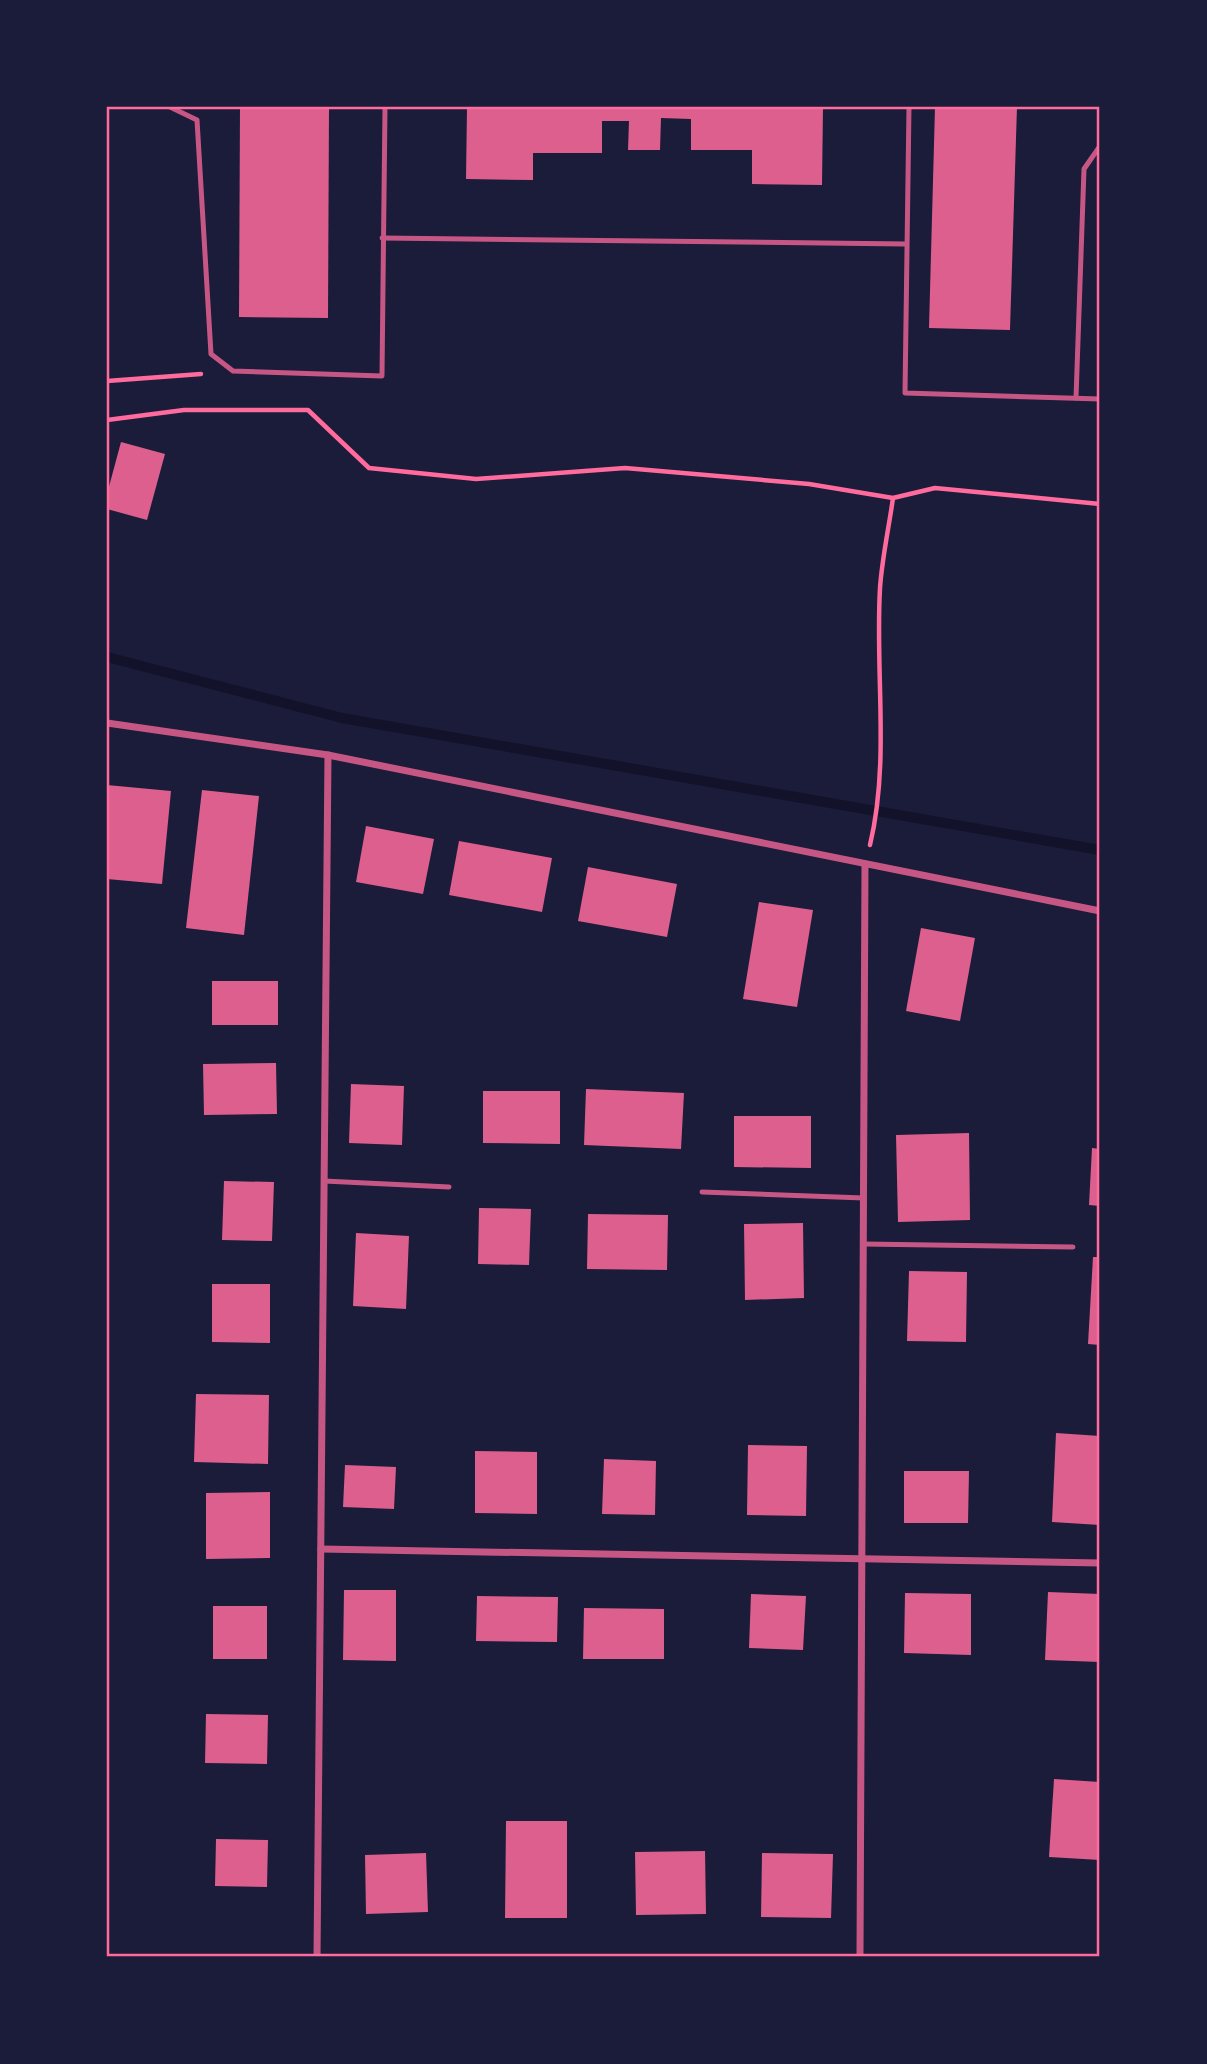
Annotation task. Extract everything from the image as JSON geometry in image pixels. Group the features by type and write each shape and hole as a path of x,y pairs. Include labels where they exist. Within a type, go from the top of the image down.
{"street":[{"path":"107,723 328,754 1100,911"},
{"path":"317,1957 328,754"},
{"path":"860,1957 865,864"},
{"path":"320,1549 1100,1563"}],"lane":[{"path":"170,107 197,120 211,354 233,371 382,376 385,107"},
{"path":"909,107 905,393 1100,398"},
{"path":"1076,398 1084,169 1100,146"},
{"path":"382,238 906,244"},
{"path":"324,1181 449,1187"},
{"path":"702,1192 864,1198"},
{"path":"863,1244 1073,1247"}],"path":[{"path":"107,381 233,371"},
{"path":"107,420 184,410 308,410 369,468 476,479 625,468 809,484 893,498 935,488 1100,504"},
{"path":"871,841 877,792 882,692 880,588 893,498"}],"building":[{"path":"240,107 329,107 328,318 239,317"},
{"path":"467,107 823,107 822,185 752,184 752,150 691,150 691,119 661,118 660,150 628,150 629,121 602,121 602,153 533,153 533,180 466,179"},
{"path":"935,107 1017,107 1010,330 929,328"},
{"path":"121,442 165,454 147,520 107,509 107,494"},
{"path":"107,785 171,791 162,884 107,879"},
{"path":"202,790 259,796 244,935 186,928"},
{"path":"366,826 434,839 423,894 356,882"},
{"path":"459,841 552,858 542,912 449,895"},
{"path":"588,867 677,884 667,937 578,921"},
{"path":"759,902 813,910 797,1007 743,999"},
{"path":"921,928 975,938 960,1021 906,1011"},
{"path":"212,981 278,981 278,1025 212,1025"},
{"path":"276,1063 277,1114 204,1115 203,1064"},
{"path":"351,1084 404,1086 402,1145 349,1143"},
{"path":"586,1089 684,1093 681,1149 584,1145"},
{"path":"483,1091 560,1091 560,1144 483,1143"},
{"path":"734,1116 811,1116 811,1168 734,1167"},
{"path":"969,1133 970,1220 898,1222 896,1135"},
{"path":"1092,1148 1100,1149 1100,1206 1089,1205"},
{"path":"224,1181 274,1182 272,1241 222,1240"},
{"path":"479,1208 531,1209 529,1265 478,1264"},
{"path":"588,1214 668,1215 667,1270 587,1269"},
{"path":"803,1223 804,1298 745,1300 744,1224"},
{"path":"356,1233 409,1236 406,1309 353,1306"},
{"path":"1093,1257 1100,1257 1100,1345 1088,1344"},
{"path":"909,1271 967,1272 966,1342 907,1341"},
{"path":"212,1284 270,1284 270,1343 212,1342"},
{"path":"196,1394 269,1395 268,1464 194,1462"},
{"path":"1056,1433 1100,1436 1100,1525 1052,1522"},
{"path":"748,1445 807,1446 806,1516 747,1515"},
{"path":"475,1451 537,1452 537,1514 475,1513"},
{"path":"604,1459 656,1461 655,1515 602,1514"},
{"path":"345,1465 396,1467 394,1509 343,1507"},
{"path":"904,1471 969,1471 968,1523 904,1523"},
{"path":"270,1492 270,1558 206,1559 206,1493"},
{"path":"344,1590 396,1590 396,1661 343,1660"},
{"path":"1048,1592 1100,1594 1100,1662 1045,1660"},
{"path":"905,1593 971,1594 971,1655 904,1653"},
{"path":"751,1594 806,1596 803,1650 749,1648"},
{"path":"477,1596 558,1597 557,1642 476,1641"},
{"path":"213,1606 267,1606 267,1659 213,1659"},
{"path":"584,1608 664,1609 664,1659 583,1659"},
{"path":"206,1714 268,1715 267,1764 205,1763"},
{"path":"1054,1779 1100,1782 1100,1860 1049,1857"},
{"path":"506,1821 567,1821 567,1918 505,1918"},
{"path":"216,1839 268,1840 267,1887 215,1886"},
{"path":"705,1851 706,1914 636,1915 635,1852"},
{"path":"426,1853 428,1912 366,1914 365,1855"},
{"path":"762,1853 833,1854 831,1918 761,1917"}],"waterway":[{"path":"107,657 342,718 1100,850"}]}
